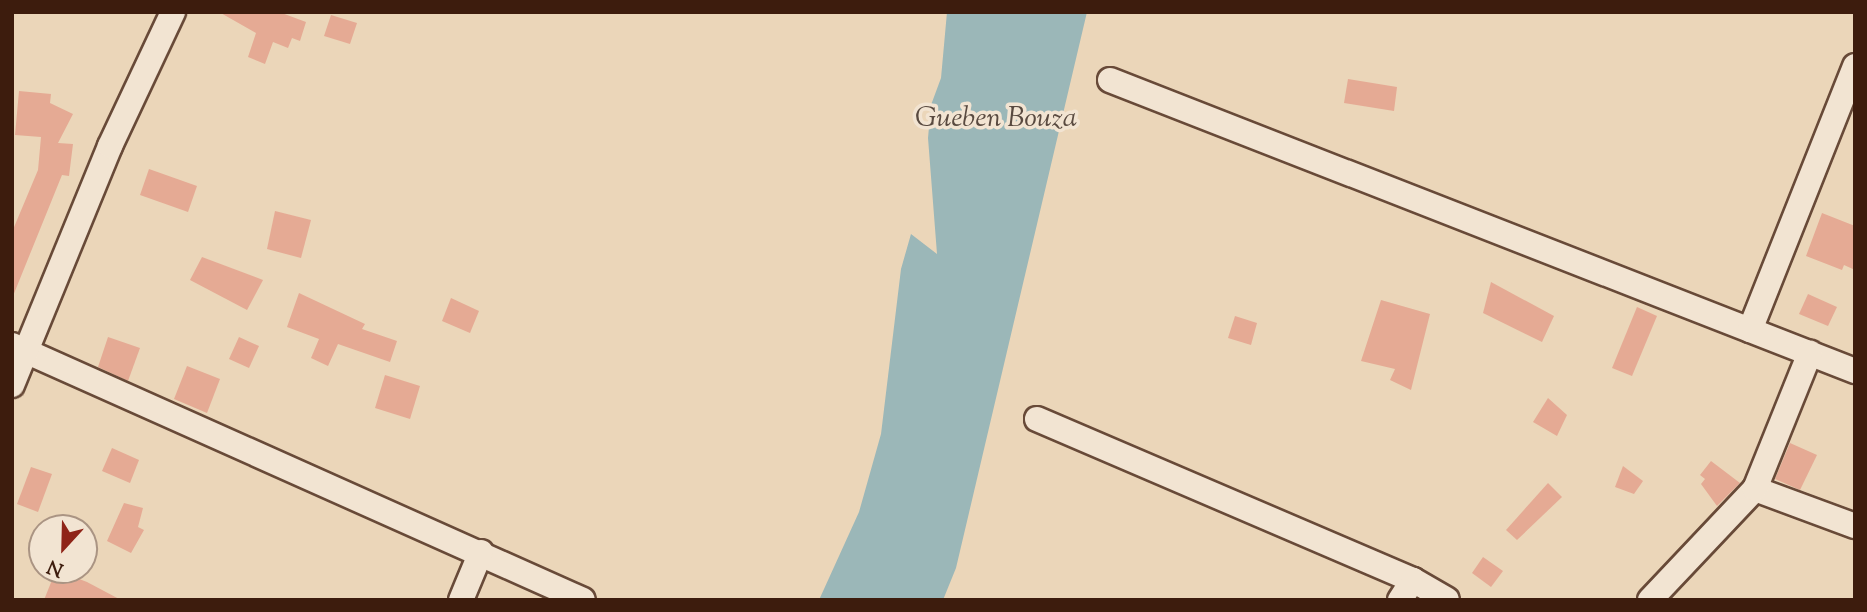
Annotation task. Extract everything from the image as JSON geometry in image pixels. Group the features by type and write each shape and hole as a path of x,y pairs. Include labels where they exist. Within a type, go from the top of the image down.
{"street":[{"path":"12,385 19,348 173,12"},
{"path":"1749,330 1855,66"},
{"path":"1110,80 1855,371"},
{"path":"19,348 481,552 583,600"},
{"path":"1650,600 1755,489 1810,353"},
{"path":"1037,419 1406,590 1447,600"},
{"path":"1755,489 1855,526"},
{"path":"461,600 481,552"}],"water":[{"name":"Gueben Bouza","path":"947,12 1087,12 956,568 943,600 819,600 859,512 881,434 901,269 911,234 937,254 928,138 931,105 941,78"}],"building":[{"path":"219,12 279,12 306,22 300,41 292,38 288,48 273,42 265,64 248,57 256,33"},
{"path":"331,15 357,23 350,44 324,36"},
{"path":"1348,79 1397,87 1394,111 1344,103"},
{"path":"19,91 51,94 50,103 73,114 58,143 73,144 69,176 62,175 13,296 12,232 38,170 41,137 15,135"},
{"path":"149,169 197,186 188,212 140,195"},
{"path":"275,211 311,220 301,258 267,249"},
{"path":"1822,213 1855,226 1855,270 1844,265 1842,270 1806,256"},
{"path":"202,257 263,280 247,310 190,280"},
{"path":"1491,282 1554,316 1542,342 1483,313"},
{"path":"299,293 365,324 362,329 397,341 390,362 338,344 328,366 311,358 319,339 287,327"},
{"path":"1808,294 1837,307 1828,326 1799,314"},
{"path":"451,298 479,311 470,333 442,321"},
{"path":"1381,300 1430,314 1411,390 1390,380 1395,369 1361,361"},
{"path":"1637,307 1657,316 1632,376 1612,368"},
{"path":"1235,316 1257,323 1251,345 1228,338"},
{"path":"108,337 140,348 128,381 98,367"},
{"path":"239,337 259,346 249,368 229,359"},
{"path":"187,366 220,379 207,413 174,399"},
{"path":"385,375 420,386 410,419 375,408"},
{"path":"1548,398 1567,415 1557,436 1533,422"},
{"path":"1790,443 1817,455 1800,490 1775,479"},
{"path":"112,448 139,460 130,483 102,471"},
{"path":"1711,461 1740,483 1717,506 1701,484 1705,479 1700,475"},
{"path":"1623,466 1643,481 1634,494 1615,487"},
{"path":"31,467 52,474 38,512 17,504"},
{"path":"1548,483 1562,497 1517,540 1506,530"},
{"path":"124,503 143,508 138,527 144,530 131,553 107,541"},
{"path":"1483,557 1503,571 1491,587 1472,573"},
{"path":"50,584 91,584 121,600 44,600"}]}
